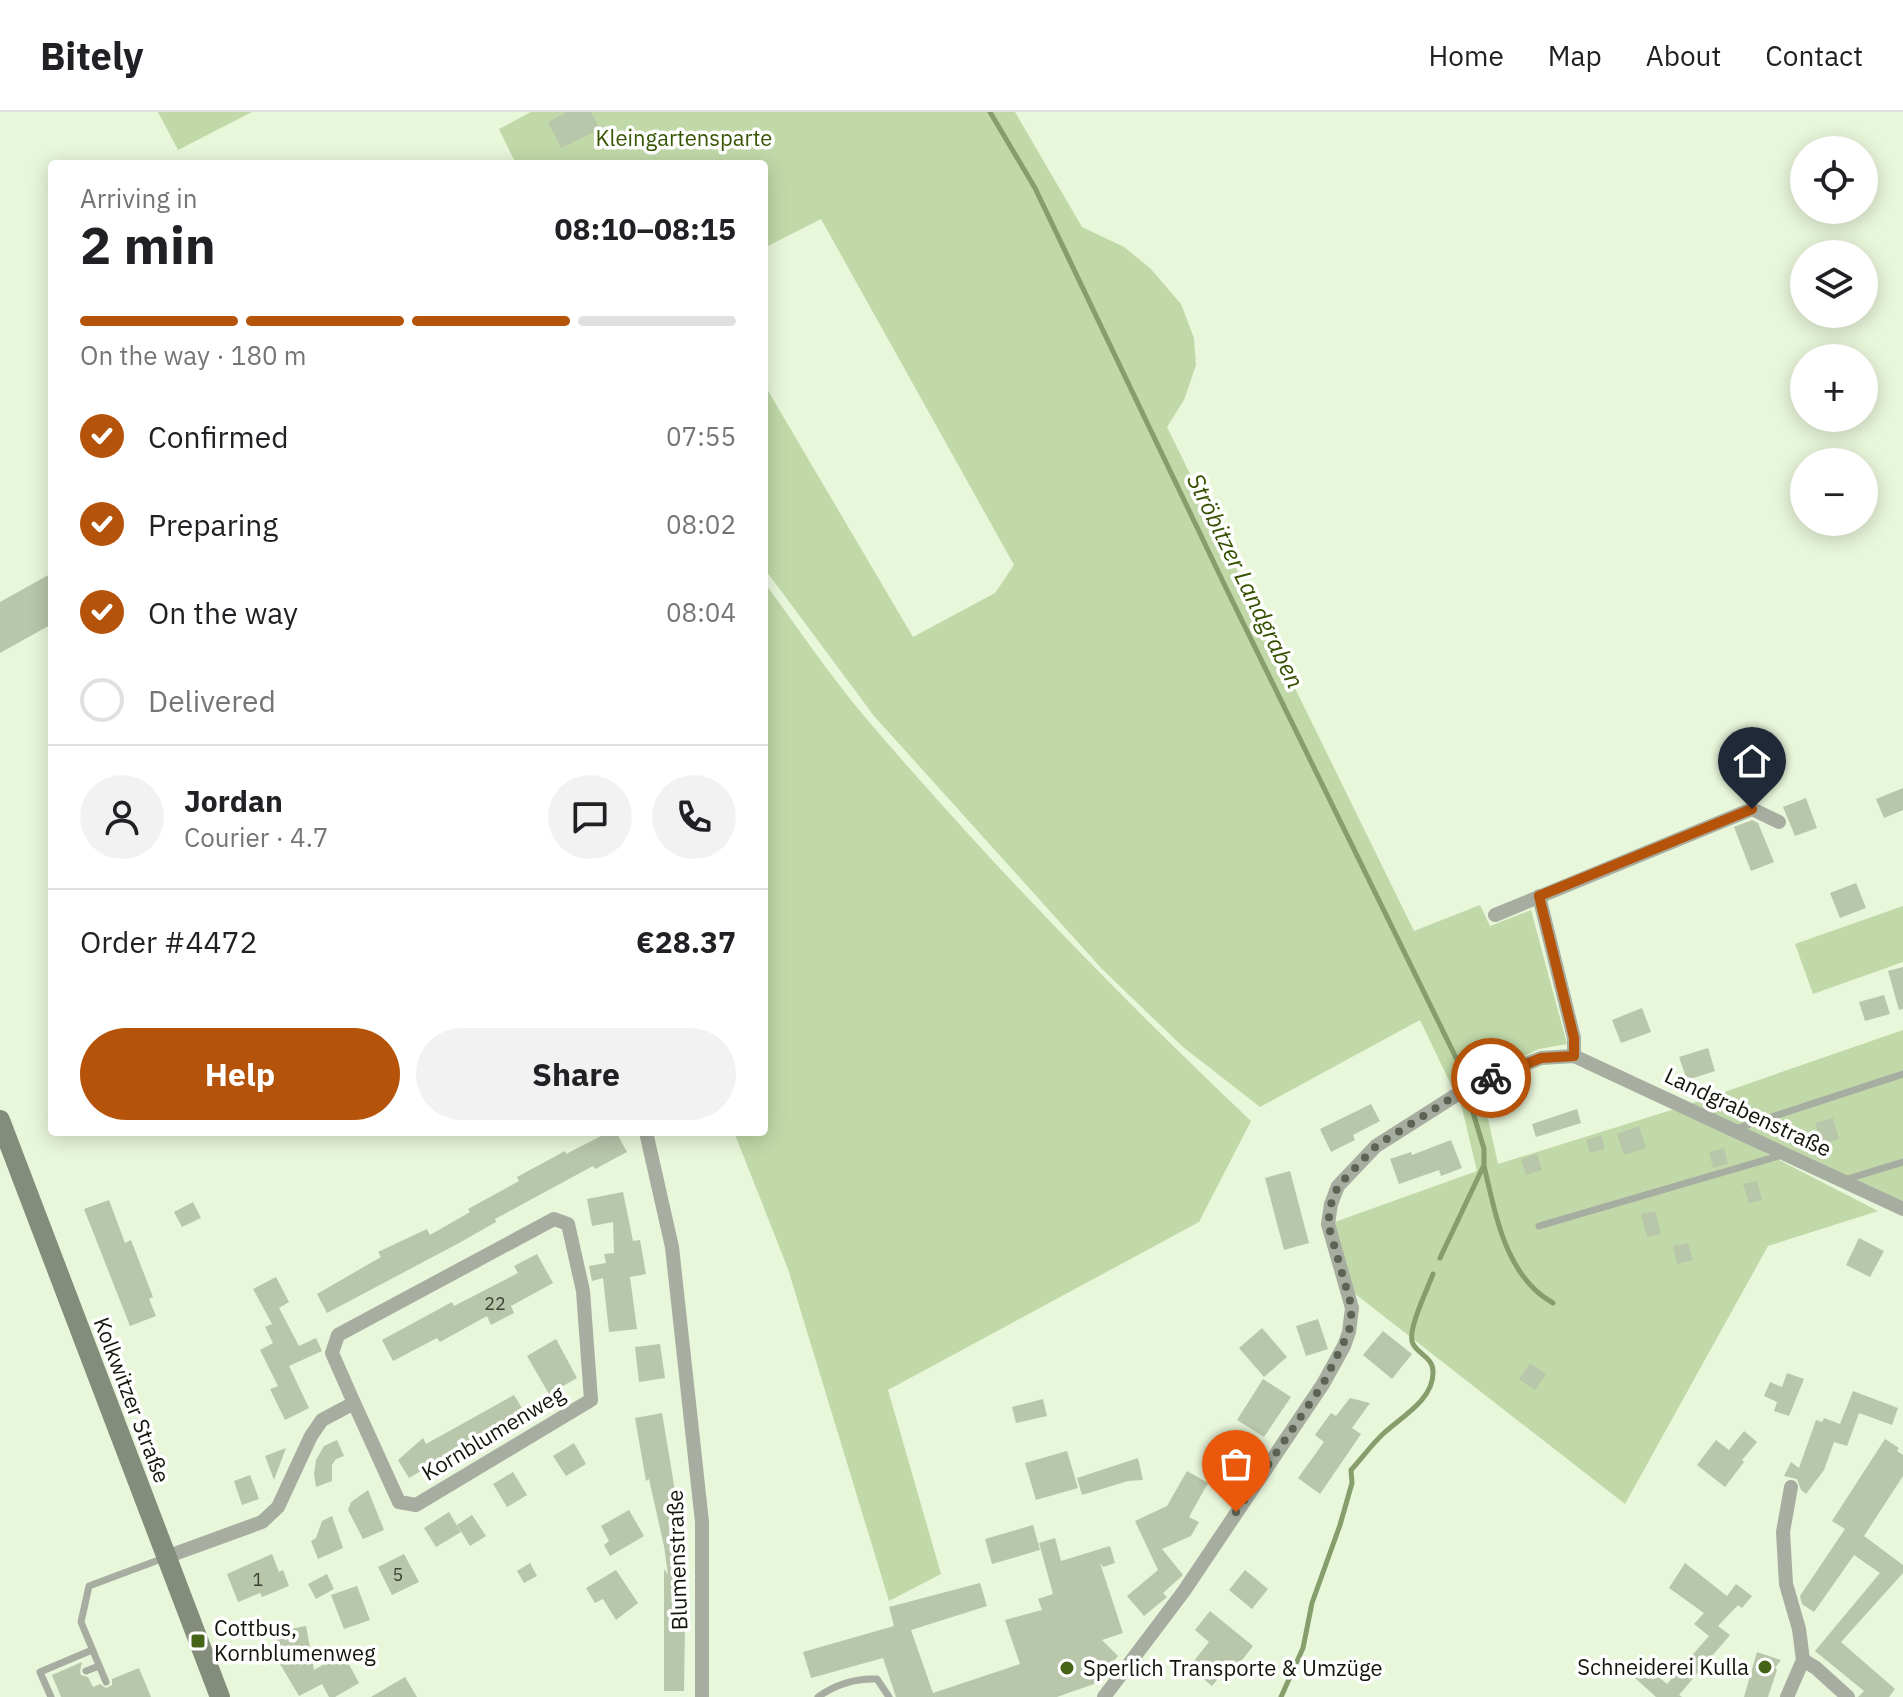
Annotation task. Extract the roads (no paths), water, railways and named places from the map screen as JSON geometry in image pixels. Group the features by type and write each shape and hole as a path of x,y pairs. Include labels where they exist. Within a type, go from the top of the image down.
{"main road":[{"name":"Kolkwitzer Straße","path":"0,1120 220,1697"}],"street":[{"path":"1495,915 1752,809 1779,822"},
{"path":"1104,1697 1184,1591 1323,1384 1344,1346 1352,1308 1328,1224 1338,1186 1376,1146 1472,1085 1541,1058 1574,1056 1574,1038 1539,896"},
{"name":"Landgrabenstraße","path":"1574,1056 1679,1101 1903,1209"},
{"name":"Blumenstraße","path":"647,1136 672,1247 702,1522 702,1697"},
{"name":"Kornblumenweg","path":"554,1219 568,1224 583,1291 591,1400 416,1505 399,1502 354,1403 332,1353 338,1335 554,1219"},
{"path":"166,1557 262,1522 278,1507 311,1436 322,1420 354,1403"},
{"path":"1787,1697 1803,1660 1799,1629 1786,1584 1783,1532 1791,1487"},
{"path":"1803,1660 1848,1697"}],"lane":[{"path":"1733,1129 1903,1074"},
{"path":"1539,1226 1785,1154"},
{"path":"1842,1181 1903,1162"},
{"path":"106,1682 81,1622 89,1586 166,1557"},
{"path":"51,1697 40,1672 92,1650"},
{"path":"86,1671 99,1666"},
{"path":"818,1697 830,1688 860,1678 877,1679 889,1697"},
{"path":"47,1688 56,1684"}],"waterway":[{"name":"Ströbitzer Landgraben","path":"990,112 1035,188 1462,1070"},
{"name":"Ströbitzer Landgraben","path":"1440,1258 1484,1165 1484,1149 1469,1099"},
{"path":"1484,1166 1498,1224 1513,1261 1537,1291 1553,1303"},
{"name":"Ströbitzer Landgraben","path":"1281,1697 1303,1648 1312,1603 1352,1483 1351,1470 1380,1437 1422,1400 1432,1383 1433,1368 1413,1344 1412,1330 1433,1274"}],"place":[{"name":"Cottbus, Kornblumenweg","path":"198,1641"},
{"name":"Schneiderei Kulla","path":"1765,1667"},
{"name":"Sperlich Transporte & Umzüge","path":"1067,1668"}],"park label":[{"name":"Kleingartensparte","path":"684,138"}]}
